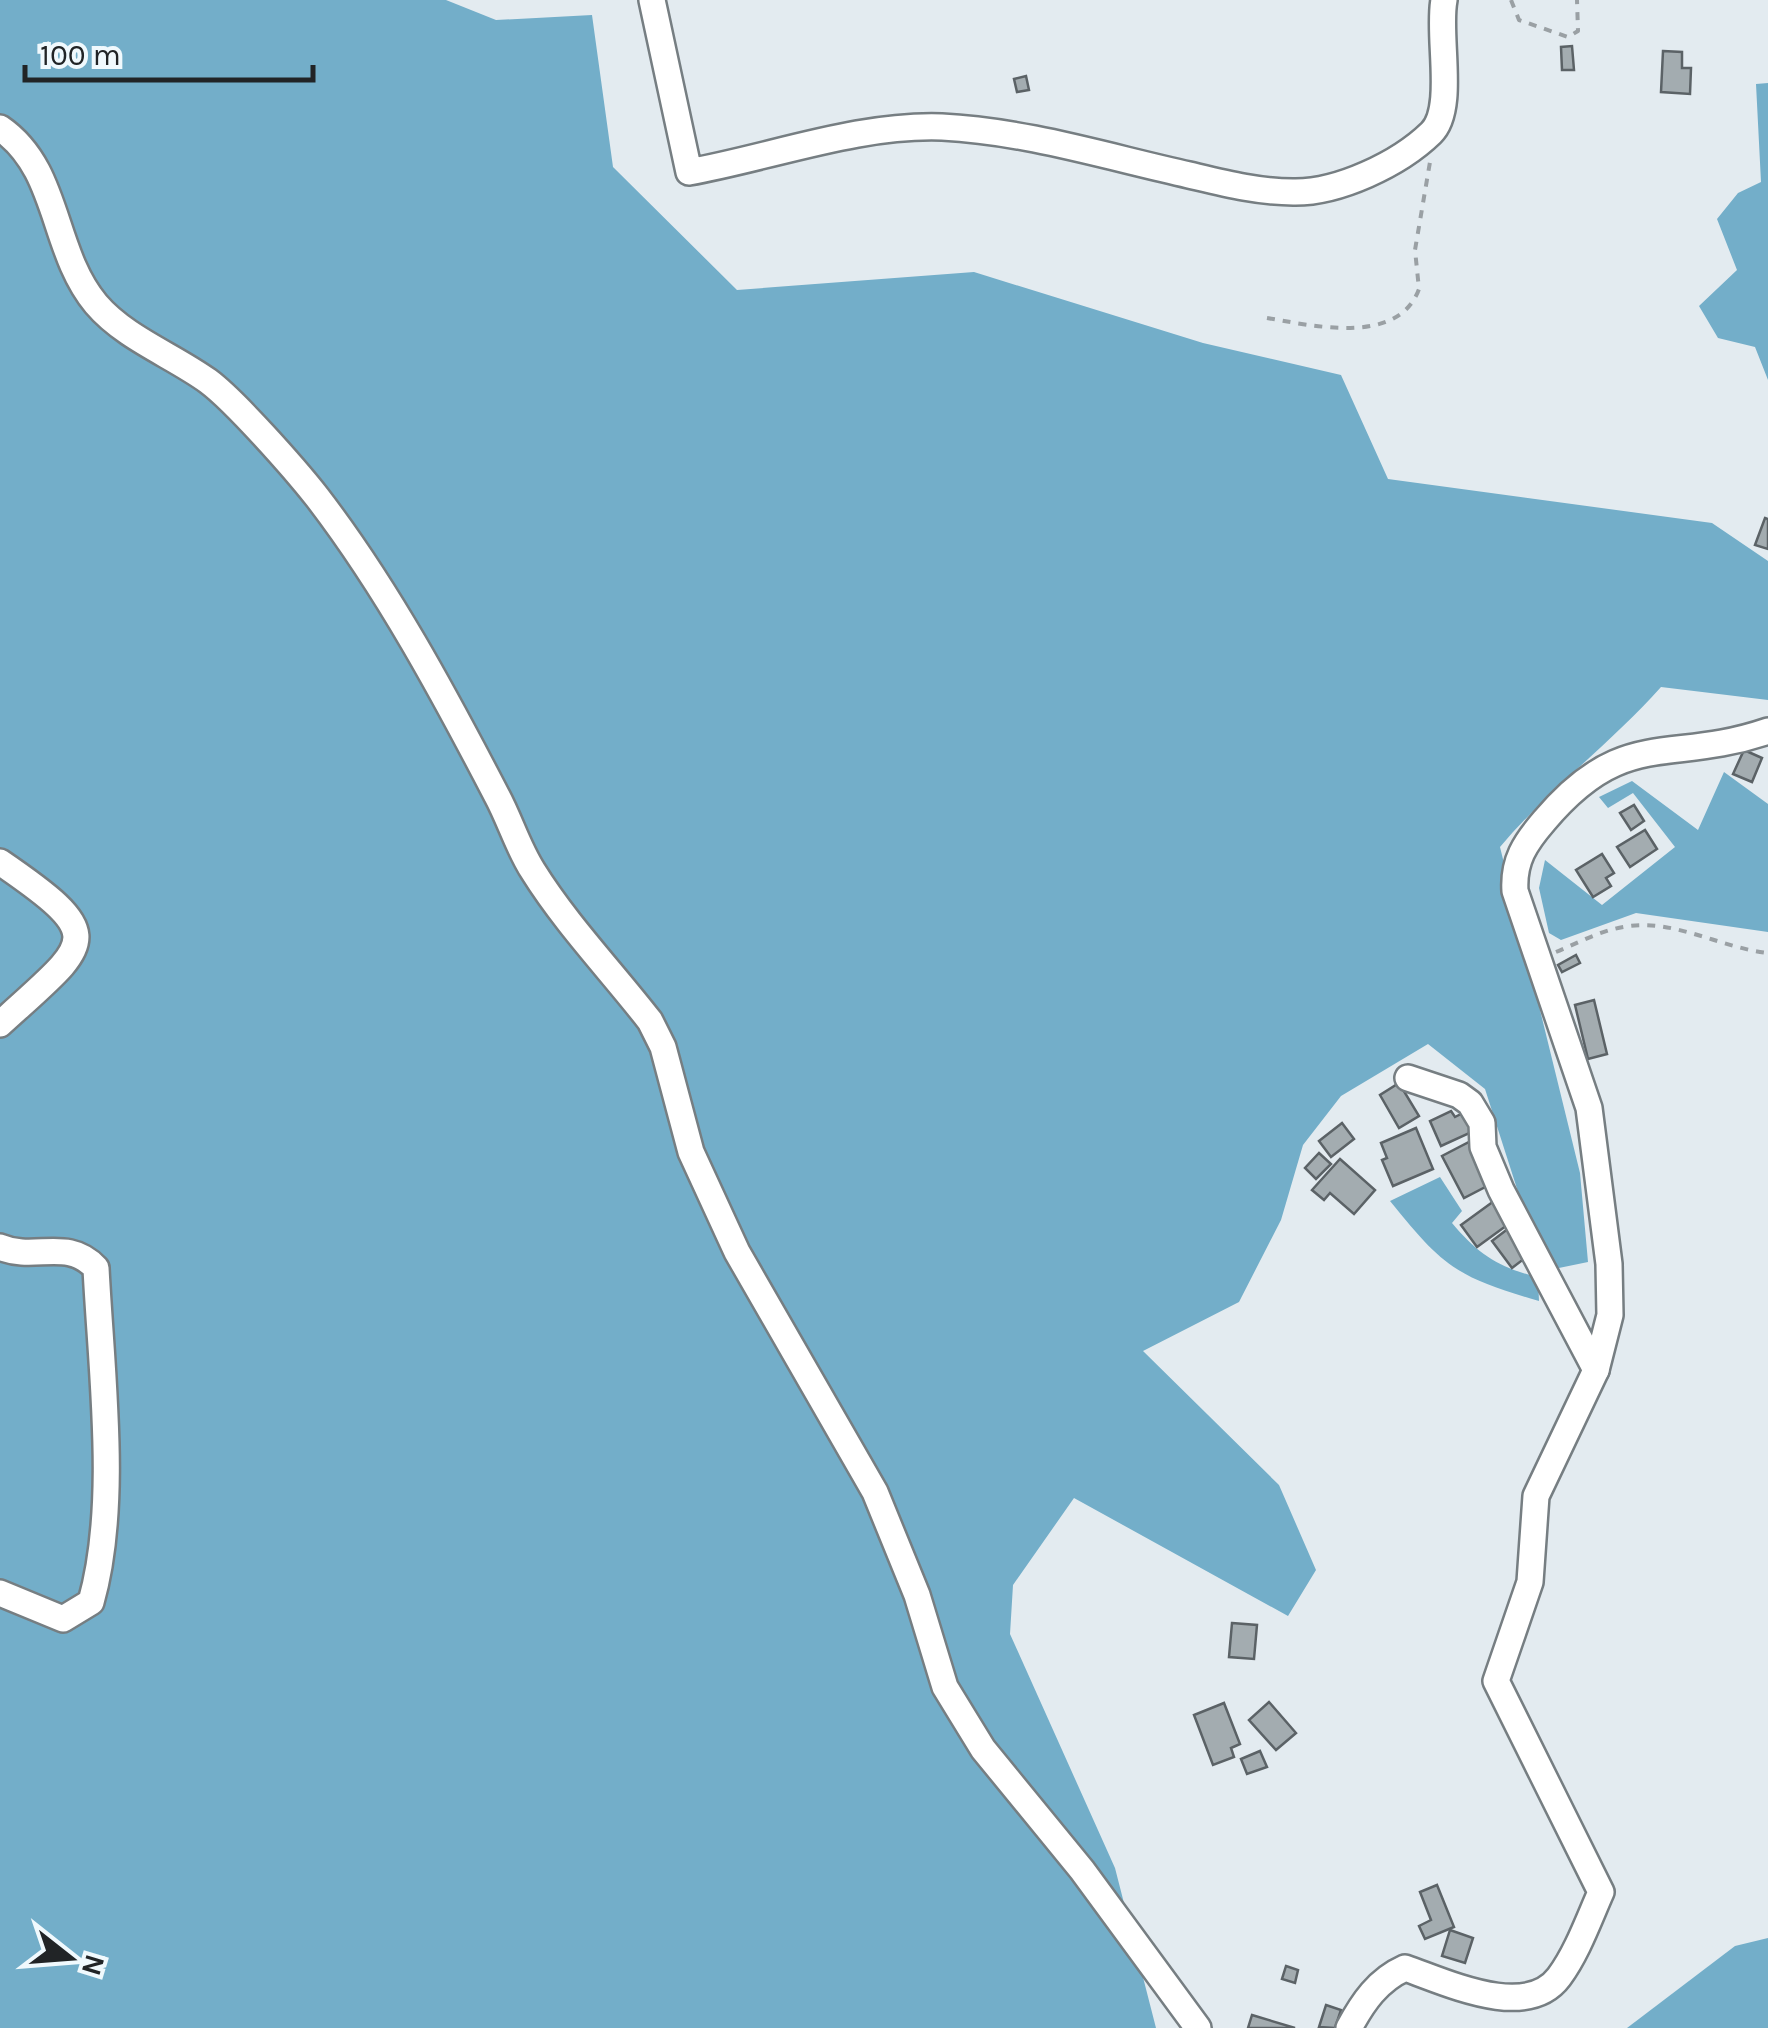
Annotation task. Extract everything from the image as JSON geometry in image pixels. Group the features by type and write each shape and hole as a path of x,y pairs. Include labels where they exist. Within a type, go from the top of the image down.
{"street":[{"path":"652,0 689,172 897,127 944,127 996,133 1234,185 1296,193 1361,175 1406,150 1438,123 1444,94 1444,0"},
{"path":"0,128 34,160 64,250 94,301 111,320 211,383 315,494 367,568 498,797 533,871 650,1021 663,1046 692,1152 737,1252 875,1492 918,1594 945,1688 983,1750 1082,1870 1198,2028"},
{"path":"1349,2028 1362,2004 1387,1976 1405,1968 1496,1996 1540,1994 1559,1977 1601,1892 1496,1681 1530,1582 1536,1496 1608,1338 1609,1264 1588,1108 1565,1028 1516,890 1516,863 1525,844 1560,802 1616,760 1768,730"},
{"path":"0,862 65,909 77,940 62,967 0,1024"},
{"path":"1408,1078 1460,1094 1470,1103 1482,1123 1483,1147 1501,1190 1596,1370"},
{"path":"0,1247 15,1252 66,1249 82,1254 96,1268 105,1416 102,1529 92,1602 63,1618 0,1593"}],"path":[{"path":"1511,0 1518,20 1568,36 1578,30 1578,0"},
{"path":"1267,318 1358,328 1382,322 1416,296 1415,250 1438,123"},
{"path":"1538,960 1602,932 1632,926 1667,928 1768,953"}],"shaded area":[{"path":"0,0 446,0 496,20 592,15 613,167 737,290 974,272 1203,343 1341,375 1388,479 1712,523 1768,561 1768,700 1661,687 1500,847 1580,1173 1588,1262 1554,1269 1520,1198 1485,1089 1428,1044 1341,1096 1303,1145 1281,1220 1239,1302 1143,1351 1279,1485 1316,1570 1288,1616 1074,1498 1013,1585 1010,1634 1115,1868 1156,2028 0,2028"},
{"path":"1768,83 1768,380 1755,347 1718,338 1699,306 1737,270 1717,219 1738,193 1761,182 1756,84"},
{"path":"1724,772 1768,804 1768,932 1636,913 1561,940 1549,933 1539,888 1545,860 1602,905 1675,847 1633,793 1608,808 1599,797 1632,781 1698,830"},
{"path":"1440,1177 1462,1211 1452,1223 1490,1258 1538,1277 1539,1301 1489,1285 1454,1267 1425,1242 1390,1201"},
{"path":"1768,1938 1768,2028 1627,2028 1735,1946"}],"building":[{"path":"1572,46 1574,70 1562,70 1561,47"},
{"path":"1663,51 1682,52 1682,68 1691,68 1690,94 1661,92"},
{"path":"1026,76 1029,90 1017,92 1014,79"},
{"path":"1765,518 1768,519 1768,549 1755,545"},
{"path":"1744,750 1762,758 1752,782 1733,774"},
{"path":"1634,805 1644,821 1631,830 1620,813"},
{"path":"1645,830 1657,849 1630,867 1617,847"},
{"path":"1602,854 1614,873 1606,878 1611,886 1593,897 1576,870"},
{"path":"1576,955 1580,963 1562,972 1558,965"},
{"path":"1594,1000 1607,1054 1588,1059 1575,1005"},
{"path":"1399,1083 1419,1116 1399,1128 1380,1095"},
{"path":"1451,1111 1455,1117 1465,1112 1474,1131 1441,1146 1430,1121"},
{"path":"1342,1123 1354,1139 1331,1157 1319,1141"},
{"path":"1416,1128 1433,1169 1393,1186 1382,1160 1387,1158 1381,1143"},
{"path":"1469,1142 1491,1184 1464,1198 1442,1156"},
{"path":"1319,1153 1331,1164 1316,1179 1305,1168"},
{"path":"1340,1159 1375,1190 1354,1214 1330,1193 1324,1200 1312,1190"},
{"path":"1494,1201 1510,1223 1477,1247 1461,1225"},
{"path":"1509,1228 1529,1255 1512,1268 1492,1241"},
{"path":"1232,1623 1257,1625 1254,1659 1229,1657"},
{"path":"1269,1702 1296,1733 1276,1750 1249,1720"},
{"path":"1224,1703 1240,1744 1231,1748 1234,1757 1213,1765 1194,1715"},
{"path":"1260,1751 1267,1767 1247,1774 1241,1759"},
{"path":"1437,1885 1454,1927 1425,1939 1419,1926 1431,1920 1420,1892"},
{"path":"1450,1930 1473,1938 1465,1963 1442,1956"},
{"path":"1286,1966 1298,1970 1295,1983 1282,1979"},
{"path":"1326,2005 1341,2010 1335,2028 1319,2027"},
{"path":"1252,2015 1295,2028 1248,2028"}]}
